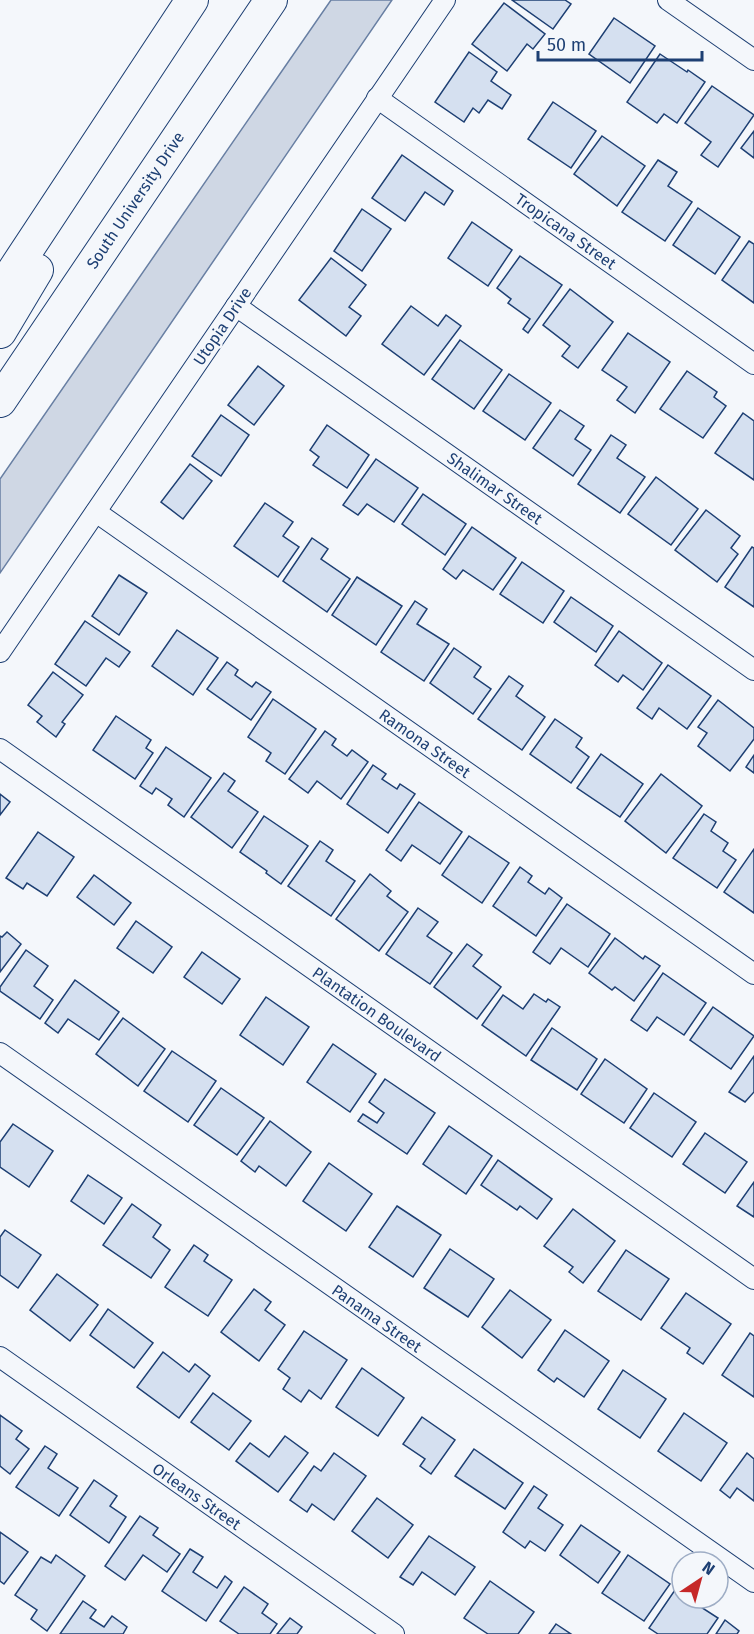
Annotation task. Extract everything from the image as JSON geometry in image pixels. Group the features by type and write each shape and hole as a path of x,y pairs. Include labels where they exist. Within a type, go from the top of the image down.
{"main road":[{"path":"0,291 192,0"},
{"name":"South University Drive","path":"0,401 271,0"},
{"path":"0,332 94,174 100,139"}],"street":[{"name":"Utopia Drive","path":"0,652 445,0"},
{"path":"668,0 754,60"},
{"name":"Tropicana Street","path":"377,98 754,364"},
{"name":"Shalimar Street","path":"236,306 754,670"},
{"name":"Ramona Street","path":"96,512 754,974"},
{"name":"Plantation Boulevard","path":"0,749 754,1279"},
{"name":"Panama Street","path":"0,1053 754,1582"},
{"name":"Orleans Street","path":"0,1358 394,1634"}],"shaded area":[{"path":"331,0 392,0 0,573 0,479"}],"building":[{"path":"512,0 565,0 571,4 553,29"},
{"path":"504,3 545,34 533,49 527,44 507,71 472,44"},
{"path":"614,18 655,46 630,83 589,54"},
{"path":"469,52 497,72 491,81 511,95 502,109 488,100 479,113 473,108 464,122 435,102"},
{"path":"660,54 705,82 677,123 664,114 657,123 627,102"},
{"path":"712,86 754,115 718,167 701,155 711,142 685,123"},
{"path":"553,102 596,131 571,168 528,139"},
{"path":"754,131 754,158 741,148"},
{"path":"602,136 645,166 617,206 574,174"},
{"path":"402,155 453,191 444,205 425,192 405,221 372,198"},
{"path":"658,160 677,172 668,186 692,202 665,241 622,212"},
{"path":"698,208 740,237 715,274 673,245"},
{"path":"362,209 391,229 362,271 334,251"},
{"path":"472,222 512,250 488,286 448,258"},
{"path":"749,241 754,244 754,303 722,280"},
{"path":"520,256 562,285 528,333 523,329 530,319 508,303 511,299 497,288"},
{"path":"331,258 366,285 349,307 361,316 346,336 299,300"},
{"path":"570,289 613,322 578,368 562,356 570,346 543,325"},
{"path":"411,306 438,326 446,315 461,326 424,375 382,344"},
{"path":"628,333 670,362 635,413 617,400 627,387 602,370"},
{"path":"460,340 502,370 474,409 432,379"},
{"path":"258,366 284,386 254,425 228,405"},
{"path":"687,371 717,392 714,397 726,406 703,438 660,409"},
{"path":"509,374 551,403 525,440 483,411"},
{"path":"560,410 584,426 575,439 591,450 573,476 533,448"},
{"path":"743,413 754,421 754,480 715,453"},
{"path":"221,415 249,435 221,476 192,456"},
{"path":"327,425 369,455 347,488 313,465 319,457 310,450"},
{"path":"611,435 626,445 617,458 645,477 620,513 578,484"},
{"path":"376,459 418,488 394,522 367,504 358,515 343,505"},
{"path":"190,464 212,481 183,519 161,502"},
{"path":"656,477 698,509 671,545 628,514"},
{"path":"423,494 466,524 445,555 402,524"},
{"path":"265,503 293,522 283,536 299,547 278,577 234,546"},
{"path":"706,510 740,536 731,548 738,554 717,582 675,550"},
{"path":"472,527 516,558 493,590 463,570 456,579 443,569"},
{"path":"312,538 328,549 321,559 350,579 327,612 283,581"},
{"path":"752,547 754,548 754,607 725,587"},
{"path":"522,562 564,591 543,623 500,594"},
{"path":"119,575 147,593 119,635 92,616"},
{"path":"357,577 402,606 376,645 332,615"},
{"path":"571,597 613,626 596,652 554,622"},
{"path":"415,601 427,609 417,624 449,644 424,681 381,652"},
{"path":"85,621 130,652 119,667 106,658 86,686 55,664"},
{"path":"177,630 218,658 193,695 152,666"},
{"path":"619,631 662,663 643,690 623,675 618,682 595,665"},
{"path":"454,648 481,667 474,677 491,689 473,714 430,683"},
{"path":"227,662 238,670 235,675 252,687 256,682 271,692 251,720 207,689"},
{"path":"668,665 711,696 687,729 659,708 652,719 637,708"},
{"path":"53,672 83,695 62,722 65,724 56,737 37,722 42,716 28,705"},
{"path":"509,676 523,686 516,696 545,717 522,750 478,719"},
{"path":"273,699 316,729 285,774 266,761 271,753 248,737"},
{"path":"718,700 754,728 754,739 730,771 698,746 707,733 698,727"},
{"path":"116,716 151,740 146,748 153,753 135,779 93,750"},
{"path":"555,719 582,738 576,747 589,757 571,783 530,754"},
{"path":"325,731 336,739 332,745 347,756 352,750 368,762 341,799 317,781 308,793 289,779"},
{"path":"166,747 211,778 184,817 168,805 172,799 156,788 152,794 140,786"},
{"path":"601,754 643,784 620,817 577,788"},
{"path":"754,755 754,773 746,767"},
{"path":"373,765 386,774 382,779 397,789 400,784 415,794 388,833 347,804"},
{"path":"224,773 235,781 228,791 258,812 232,848 191,817"},
{"path":"661,774 702,806 666,853 625,821"},
{"path":"0,794 10,802 0,815"},
{"path":"419,802 462,832 440,864 412,845 401,861 386,850"},
{"path":"704,814 716,822 711,831 728,843 723,851 736,860 717,888 673,858"},
{"path":"264,816 308,846 281,884 240,852"},
{"path":"38,832 74,857 47,896 27,883 23,889 6,878"},
{"path":"469,836 509,863 482,903 442,875"},
{"path":"320,841 333,850 326,861 355,881 331,916 288,886"},
{"path":"754,849 754,913 724,892"},
{"path":"520,867 532,876 528,882 545,894 549,888 562,898 536,936 493,906"},
{"path":"370,874 391,891 387,896 408,912 379,951 336,919"},
{"path":"94,875 131,903 114,925 77,897"},
{"path":"567,904 610,934 588,967 561,948 550,964 533,952"},
{"path":"418,908 438,922 427,936 452,953 430,984 386,954"},
{"path":"136,921 172,947 153,973 117,948"},
{"path":"7,932 21,944 0,972 0,936 2,937"},
{"path":"615,938 643,959 645,956 660,966 634,1001 615,987 612,990 589,973"},
{"path":"467,944 482,955 473,966 501,987 477,1019 434,987"},
{"path":"26,950 48,966 34,986 53,1000 40,1019 0,991 0,987"},
{"path":"202,952 240,979 222,1004 184,977"},
{"path":"663,973 706,1003 684,1035 657,1017 647,1031 631,1020"},
{"path":"75,980 119,1012 99,1040 68,1019 58,1033 45,1023"},
{"path":"534,994 560,1007 526,1056 482,1025 503,995 523,1009"},
{"path":"266,997 309,1027 283,1065 240,1035"},
{"path":"713,1007 754,1036 731,1069 690,1040"},
{"path":"123,1018 165,1049 138,1086 96,1054"},
{"path":"552,1028 597,1059 577,1090 531,1060"},
{"path":"333,1044 376,1074 350,1112 307,1082"},
{"path":"172,1051 216,1081 188,1122 144,1091"},
{"path":"754,1056 754,1092 745,1102 729,1092"},
{"path":"605,1059 647,1089 624,1123 581,1094"},
{"path":"385,1079 435,1113 407,1154 358,1121 363,1114 377,1123 384,1113 369,1102"},
{"path":"221,1088 264,1118 237,1155 194,1125"},
{"path":"654,1093 696,1122 672,1157 630,1128"},
{"path":"270,1121 311,1152 286,1186 259,1166 255,1172 241,1161"},
{"path":"13,1124 53,1151 29,1187 0,1167 0,1142"},
{"path":"449,1126 492,1156 466,1194 423,1164"},
{"path":"705,1133 747,1162 725,1193 683,1164"},
{"path":"498,1160 552,1199 537,1219 520,1206 517,1210 481,1185"},
{"path":"329,1163 372,1194 346,1231 303,1201"},
{"path":"88,1175 122,1198 104,1224 71,1201"},
{"path":"754,1182 754,1217 737,1206"},
{"path":"132,1204 161,1225 153,1237 170,1250 151,1278 103,1245"},
{"path":"397,1206 441,1235 413,1277 369,1247"},
{"path":"573,1209 615,1241 583,1283 569,1272 573,1267 544,1246"},
{"path":"5,1230 41,1255 18,1288 0,1275 0,1237"},
{"path":"194,1245 208,1255 204,1261 232,1280 208,1316 165,1287"},
{"path":"450,1249 494,1279 468,1317 424,1288"},
{"path":"626,1250 669,1279 641,1320 598,1291"},
{"path":"57,1274 98,1305 70,1341 30,1310"},
{"path":"254,1289 271,1302 265,1310 285,1325 259,1361 221,1332"},
{"path":"510,1290 551,1320 522,1358 482,1327"},
{"path":"686,1293 731,1324 703,1364 687,1353 690,1348 661,1328"},
{"path":"108,1309 153,1343 134,1368 90,1335"},
{"path":"565,1330 609,1361 584,1397 557,1378 554,1382 538,1370"},
{"path":"304,1331 347,1360 321,1399 309,1390 301,1402 283,1389 290,1378 278,1369"},
{"path":"750,1333 754,1336 754,1397 722,1375"},
{"path":"163,1352 189,1372 195,1364 210,1376 179,1418 137,1387"},
{"path":"362,1368 404,1398 378,1436 336,1407"},
{"path":"623,1370 666,1399 640,1438 598,1409"},
{"path":"213,1393 251,1421 229,1450 191,1422"},
{"path":"684,1413 727,1443 701,1481 658,1451"},
{"path":"0,1415 22,1431 16,1439 29,1449 10,1474 0,1466"},
{"path":"422,1417 455,1440 431,1474 420,1466 425,1459 403,1444"},
{"path":"285,1436 308,1453 278,1492 236,1461 250,1443 269,1457"},
{"path":"45,1446 57,1454 48,1468 78,1488 59,1516 16,1487"},
{"path":"474,1449 523,1483 505,1509 455,1476"},
{"path":"334,1453 366,1476 334,1520 312,1504 307,1512 290,1500 314,1466 321,1471"},
{"path":"747,1453 754,1459 754,1501 737,1488 730,1498 720,1490"},
{"path":"94,1480 117,1496 110,1506 126,1517 109,1543 70,1515"},
{"path":"534,1486 547,1495 538,1508 563,1525 545,1551 530,1541 525,1548 503,1532"},
{"path":"377,1498 413,1525 388,1558 352,1531"},
{"path":"140,1516 158,1528 153,1535 180,1554 167,1572 143,1555 125,1580 105,1566"},
{"path":"581,1525 620,1552 598,1583 560,1555"},
{"path":"0,1532 28,1552 4,1584 0,1581"},
{"path":"429,1536 475,1567 455,1595 422,1572 413,1585 400,1577"},
{"path":"190,1549 203,1557 193,1572 217,1588 225,1576 232,1582 206,1621 162,1591"},
{"path":"56,1555 85,1576 47,1631 31,1619 37,1610 15,1595 41,1557 51,1563"},
{"path":"628,1555 670,1584 644,1621 602,1593"},
{"path":"490,1581 534,1612 518,1634 488,1634 464,1618"},
{"path":"244,1587 268,1604 262,1613 277,1624 270,1634 239,1634 220,1621"},
{"path":"670,1597 670,1610 706,1610 718,1618 707,1634 658,1634 649,1628"},
{"path":"83,1601 96,1610 90,1618 104,1627 112,1616 127,1627 123,1634 60,1634"},
{"path":"290,1618 302,1627 297,1634 277,1634"},
{"path":"725,1620 739,1631 737,1634 716,1634"},
{"path":"556,1624 571,1634 549,1634"}]}
